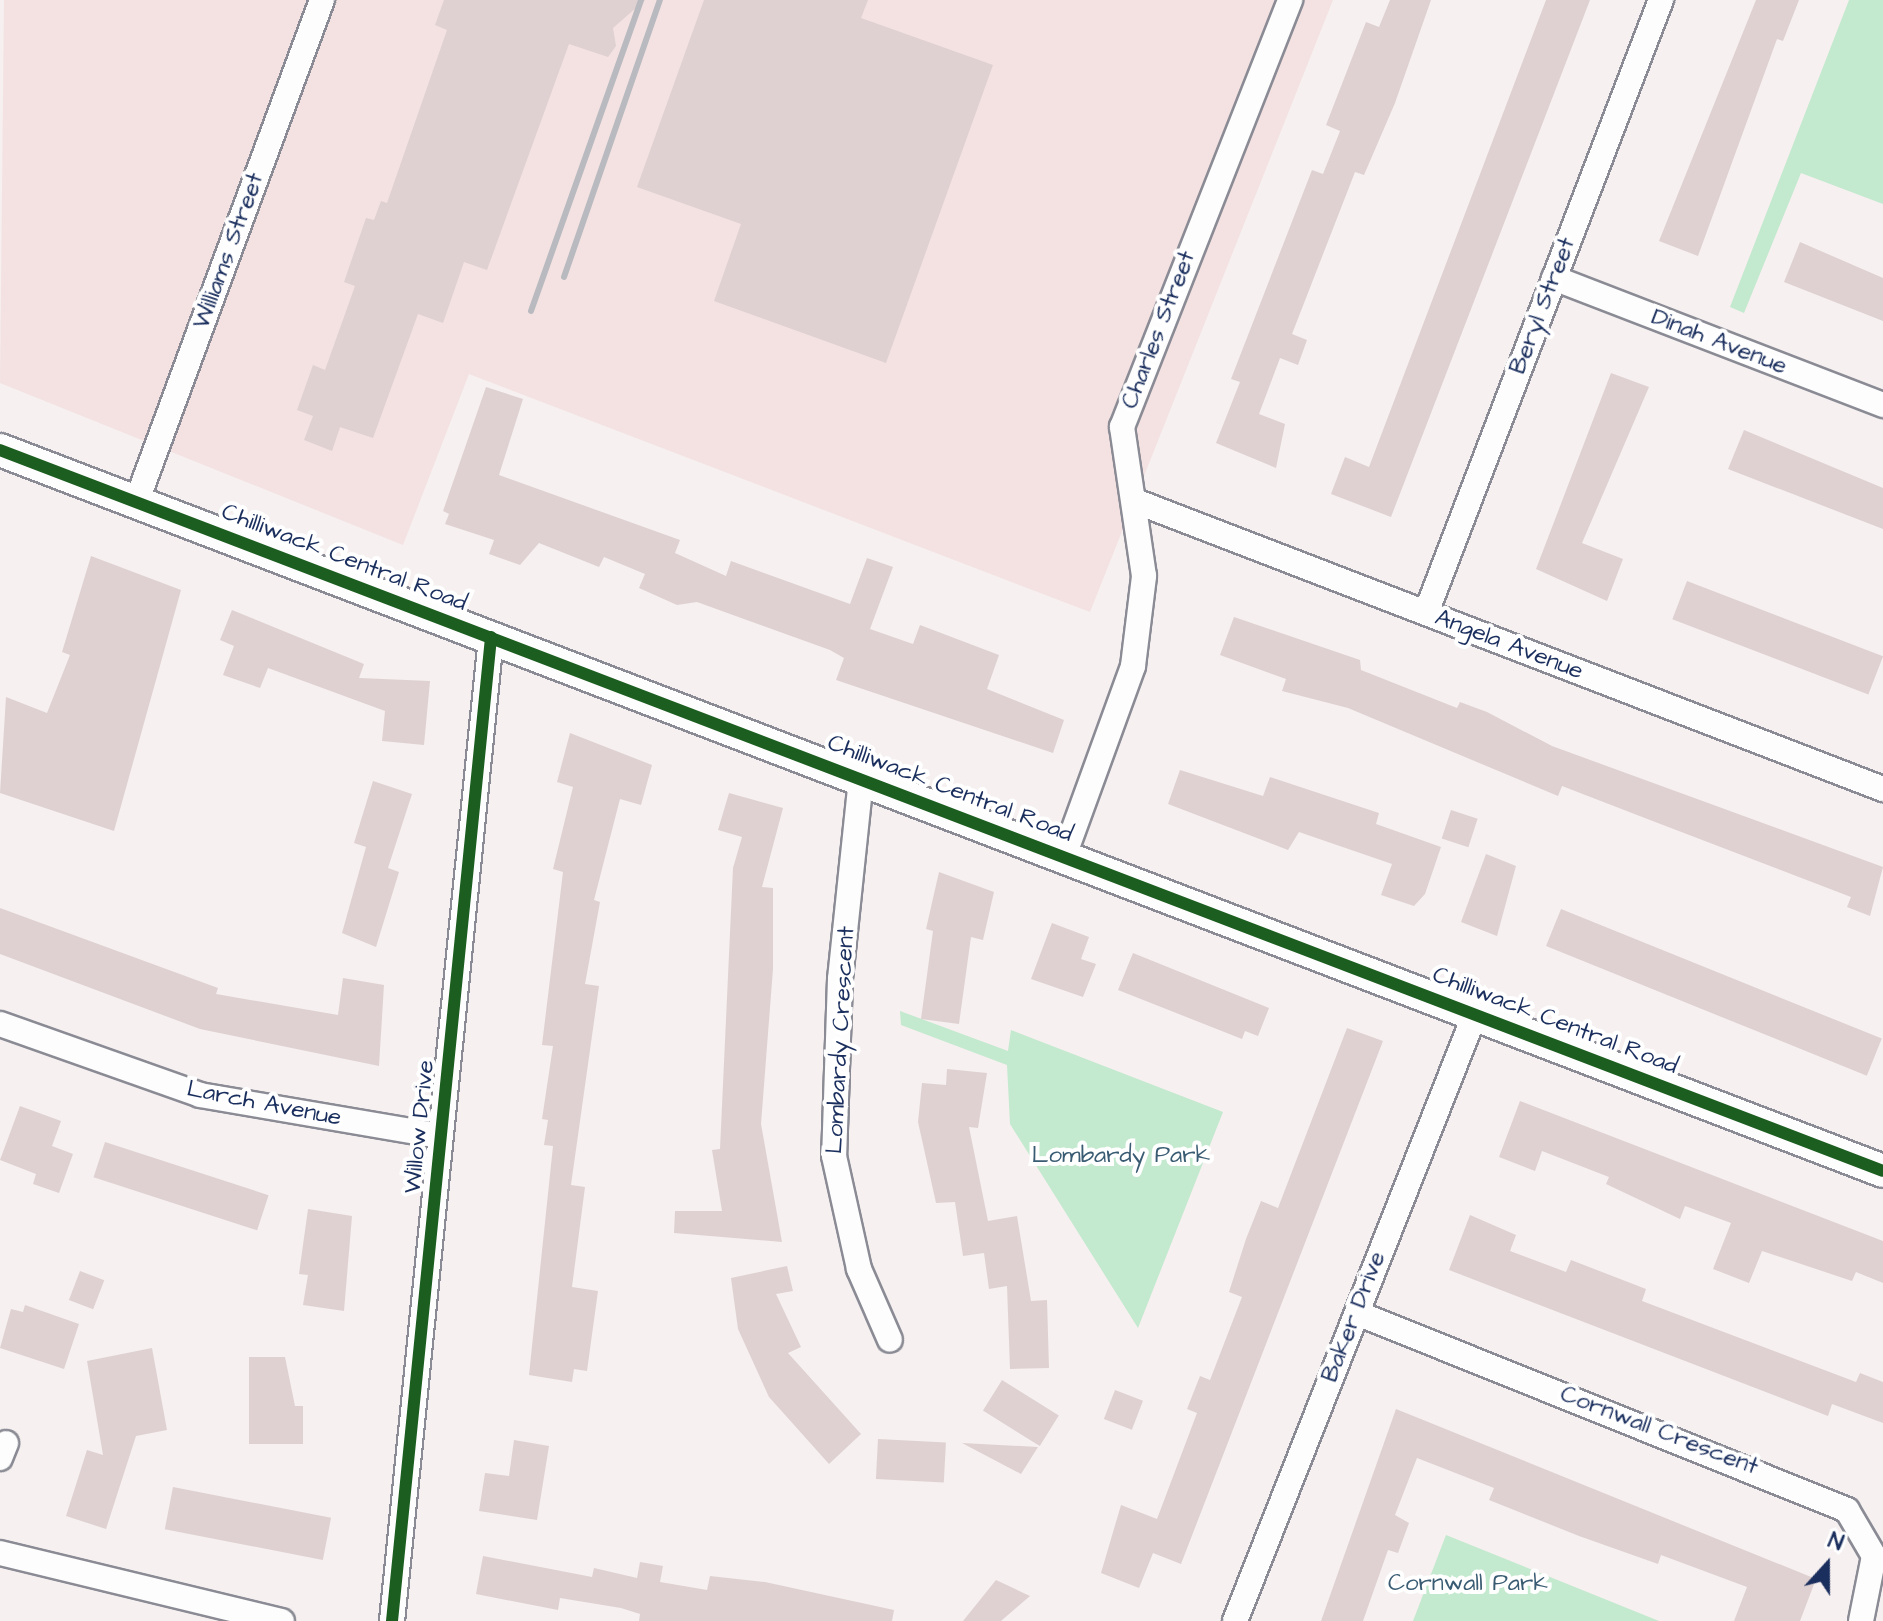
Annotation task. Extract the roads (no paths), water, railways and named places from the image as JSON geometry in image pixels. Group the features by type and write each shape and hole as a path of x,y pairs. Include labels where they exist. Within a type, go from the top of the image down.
{"street":[{"name":"Williams Street","path":"136,503 322,0"},
{"name":"Charles Street","path":"1064,856 1133,666 1144,576 1122,427 1290,0"},
{"name":"Beryl Street","path":"1426,613 1661,0"},
{"name":"Dinah Avenue","path":"1554,278 1883,405"},
{"name":"Chilliwack Central Road","path":"0,450 1883,1171"},
{"name":"Angela Avenue","path":"1135,501 1883,789"},
{"name":"Willow Drive","path":"392,1621 491,637"},
{"name":"Lombardy Crescent","path":"861,779 840,979 834,1156 859,1269 890,1340"},
{"name":"Baker Drive","path":"1235,1621 1475,1014"},
{"name":"Larch Avenue","path":"0,1024 200,1095 441,1136"},
{"name":"Cornwall Crescent","path":"1357,1313 1847,1510 1874,1556 1861,1621"},
{"path":"0,1553 282,1621"}],"railway":[{"path":"531,311 641,0"},
{"path":"564,277 660,0"}],"park label":[{"name":"Lombardy Park","path":"1121,1156"},
{"name":"Cornwall Park","path":"1468,1584"}]}
